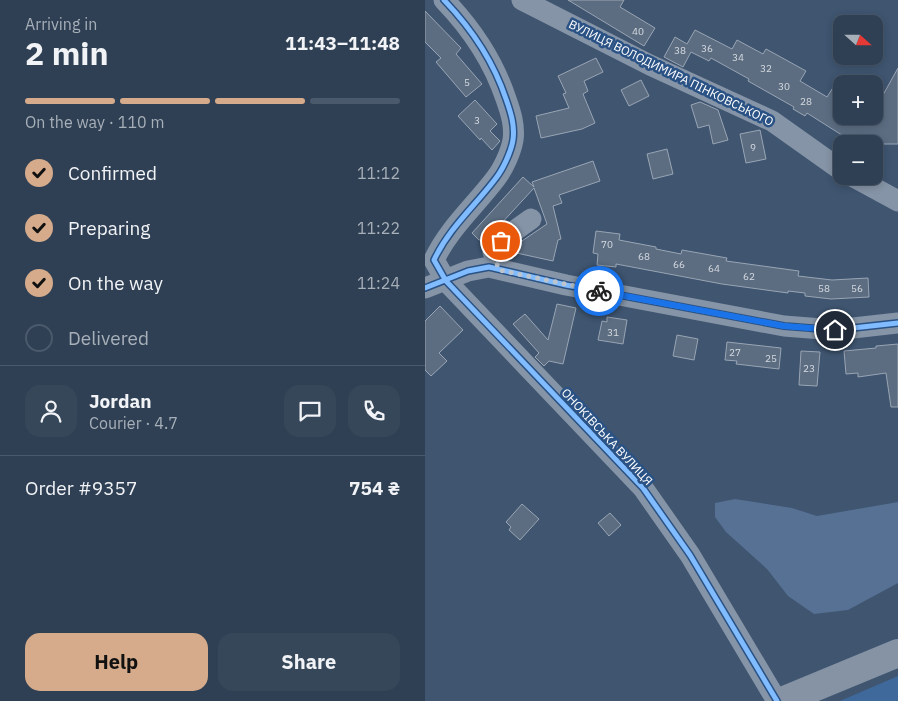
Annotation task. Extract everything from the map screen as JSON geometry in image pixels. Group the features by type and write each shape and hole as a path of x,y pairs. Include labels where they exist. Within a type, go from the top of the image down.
{"highway":[{"path":"782,701 898,653"}],"street":[{"name":"ВУЛИЦЯ ВОЛОДИМИРА ПІНКОВСЬКОГО","path":"522,0 650,64 772,121 833,164"},
{"name":"ОНОКІВСЬКА ВУЛИЦЯ","path":"454,3 486,52 499,79 514,126 513,141 497,177 443,241 434,260 446,281 643,488 690,555 777,701"},
{"path":"869,185 898,201"},
{"path":"499,270 493,252 501,241 531,219"},
{"path":"425,288 479,268 489,267 584,288 784,326 835,330 898,322"}],"shaded area":[{"path":"735,499 792,508 817,516 898,502 898,583 848,610 814,614 788,596 767,569 726,532 715,517 715,503"},
{"path":"898,676 898,701 840,701"}],"building":[{"path":"568,0 624,0 620,7 655,28 644,46"},
{"path":"425,11 461,48 456,54 482,84 466,97 436,62 441,58 425,42"},
{"path":"695,30 732,49 737,40 763,54 766,49 806,71 800,81 827,97 833,88 833,125 883,125 883,95 898,68 898,144 883,144 883,135 842,135 807,113 805,116 793,109 794,107 748,81 749,79 711,58 709,61 691,52 683,67 664,57 675,37 687,44"},
{"path":"596,58 603,72 584,81 588,91 583,94 595,123 582,129 541,138 536,116 569,108 563,94 566,93 558,76"},
{"path":"641,80 649,96 629,106 621,90"},
{"path":"475,100 497,124 490,131 500,141 492,150 458,116"},
{"path":"700,102 718,110 728,140 713,144 709,125 698,128 691,105"},
{"path":"760,130 766,159 746,163 740,134"},
{"path":"667,149 673,174 653,179 647,154"},
{"path":"593,161 600,181 559,195 562,203 553,206 561,239 558,240 553,261 512,252 513,247 547,224 534,188 487,239 479,240 472,233 523,177 534,187 532,182"},
{"path":"596,231 620,234 619,240 681,254 682,250 727,258 726,261 799,271 798,276 832,280 868,278 869,297 831,299 805,296 805,293 788,291 788,293 722,284 616,264 616,267 597,265 598,254 593,253"},
{"path":"557,304 576,308 563,364 549,361 544,366 535,357 539,353 513,324 525,314 548,340"},
{"path":"440,306 463,330 439,353 447,361 431,376 425,370 425,321"},
{"path":"607,317 627,320 623,344 598,340 602,321 607,322"},
{"path":"677,335 698,339 694,360 673,356"},
{"path":"727,342 781,348 779,369 736,364 737,361 725,360"},
{"path":"898,344 898,407 891,407 886,373 858,377 858,373 846,374 844,351"},
{"path":"801,351 820,352 817,386 799,385"},
{"path":"522,504 539,519 520,540 509,530 511,527 506,522"},
{"path":"610,513 621,525 609,536 598,523"}],"cycle path":[{"path":"444,0 464,22 481,46 495,71 509,109 513,125 513,135 509,155 499,174 455,227 434,260 446,281 643,488 690,555 777,701"},
{"path":"425,288 468,271 489,267 566,285 784,326 835,330 898,323"}],"way so far":[{"path":"501,241 493,252 499,270 599,291"}],"route":[{"path":"599,291 784,326 835,330"}]}
